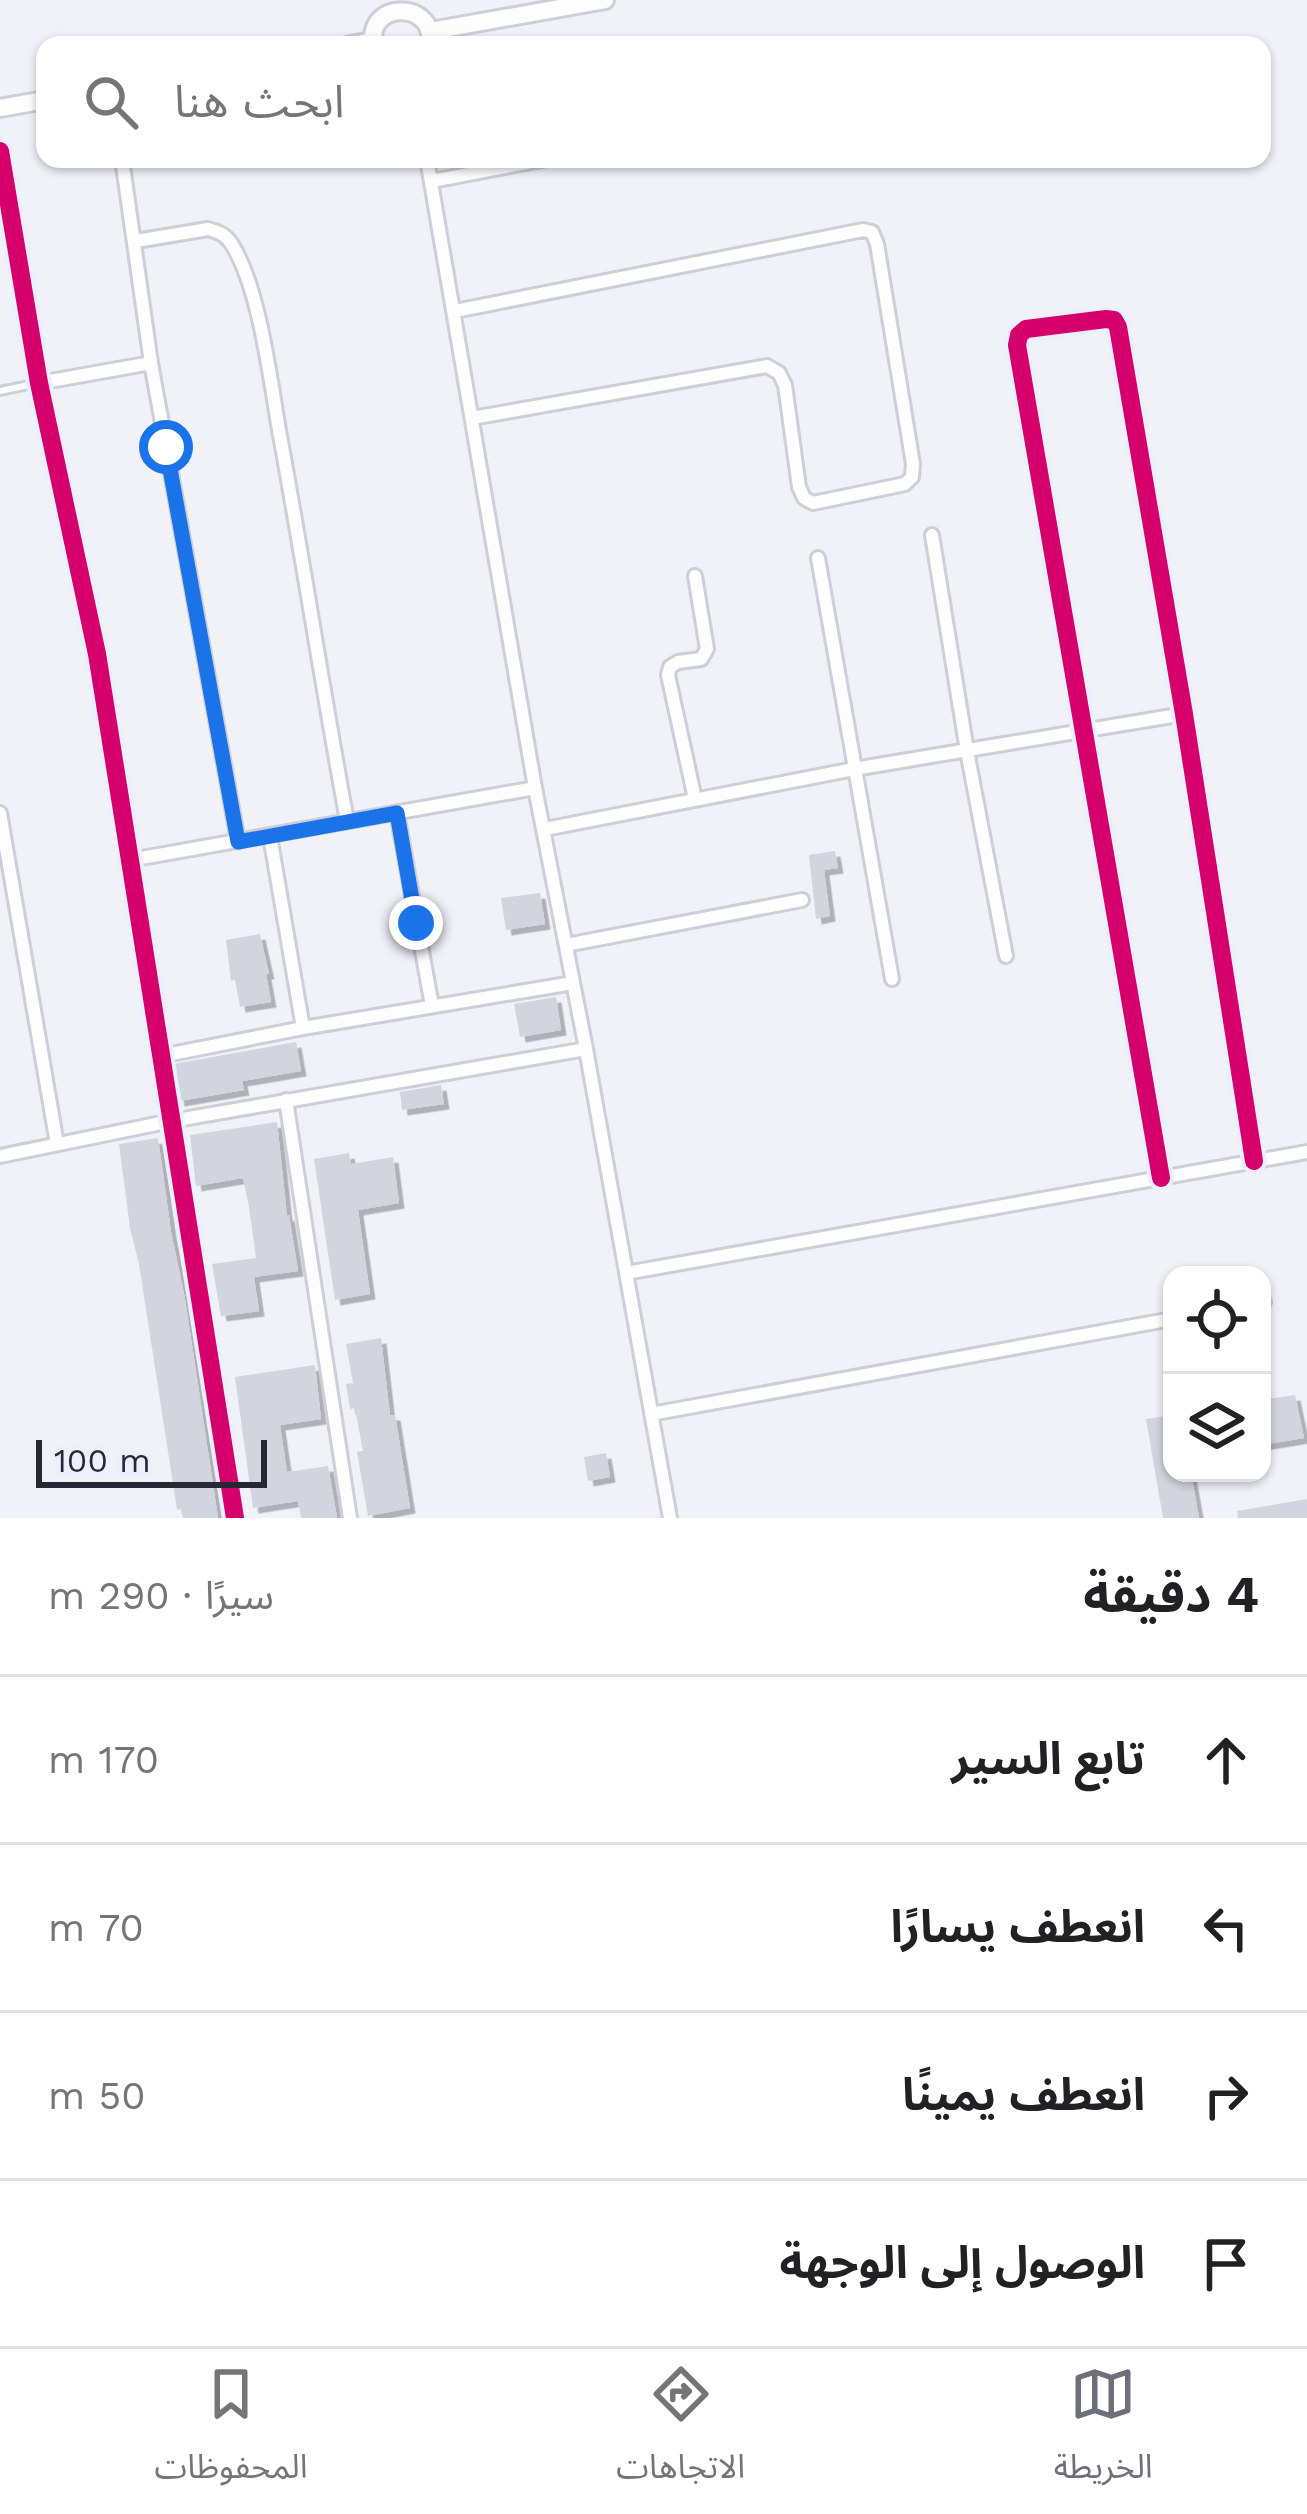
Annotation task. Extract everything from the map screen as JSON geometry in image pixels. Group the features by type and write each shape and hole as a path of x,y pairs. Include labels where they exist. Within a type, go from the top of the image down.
{"street":[{"path":"439,36 605,0"},
{"path":"373,36 374,23 394,3 422,14 429,36"},
{"path":"0,108 36,102"},
{"path":"0,151 39,383 97,654 235,1518"},
{"path":"124,168 151,363 238,842"},
{"path":"429,168 536,788 670,1518"},
{"path":"432,181 500,168"},
{"path":"136,241 208,229 217,232 228,237 246,279 271,381 347,821"},
{"path":"455,311 863,230 872,232 912,477 904,484 836,499 813,503 804,498 785,385 767,366 472,418"},
{"path":"1161,1178 1017,346 1026,329 1106,319 1114,320 1118,327 1254,1161"},
{"path":"39,383 151,363"},
{"path":"932,535 1006,956"},
{"path":"818,558 892,979"},
{"path":"694,799 668,674 670,667 701,658 707,649 695,576"},
{"path":"544,830 854,769 1184,714"},
{"path":"130,860 536,788"},
{"path":"0,813 57,1144"},
{"path":"397,813 432,1006"},
{"path":"269,836 304,1028"},
{"path":"566,945 802,900"},
{"path":"161,1056 573,983"},
{"path":"0,1156 586,1048"},
{"path":"286,1100 350,1518"},
{"path":"626,1273 1307,1153"},
{"path":"651,1414 1163,1321"}],"lane":[{"path":"0,391 39,383"}],"building":[{"path":"835,851 838,868 824,870 830,916 816,919 809,855"},
{"path":"540,893 545,924 506,930 501,898"},
{"path":"260,934 271,1002 240,1007 226,940"},
{"path":"556,997 561,1030 520,1037 514,1004"},
{"path":"296,1042 301,1071 242,1081 244,1090 179,1101 173,1064"},
{"path":"441,1085 444,1104 402,1110 400,1092"},
{"path":"277,1122 298,1271 254,1277 259,1311 221,1316 212,1264 256,1258 249,1207 243,1178 196,1186 190,1135"},
{"path":"158,1138 218,1518 183,1518 182,1509 177,1510 130,1228 119,1144"},
{"path":"349,1153 351,1164 393,1157 399,1203 358,1210 370,1294 335,1300 314,1159"},
{"path":"381,1338 390,1415 395,1415 410,1508 368,1516 357,1452 363,1451 346,1384 353,1383 346,1344"},
{"path":"315,1365 321,1419 280,1425 287,1472 328,1466 337,1518 301,1518 298,1501 253,1508 235,1377"},
{"path":"1295,1395 1304,1438 1271,1444 1271,1399"},
{"path":"1163,1416 1163,1482 1193,1482 1199,1518 1163,1518 1146,1419"},
{"path":"606,1453 610,1477 588,1481 584,1457"},
{"path":"1307,1499 1307,1518 1238,1518 1237,1511"}],"cycle path":[{"path":"0,151 39,383 97,654 235,1518"},
{"path":"1161,1178 1017,345 1026,329 1106,319 1114,320 1118,327 1254,1161"}],"route":[{"path":"166,447 238,842 397,813 416,923"}]}
